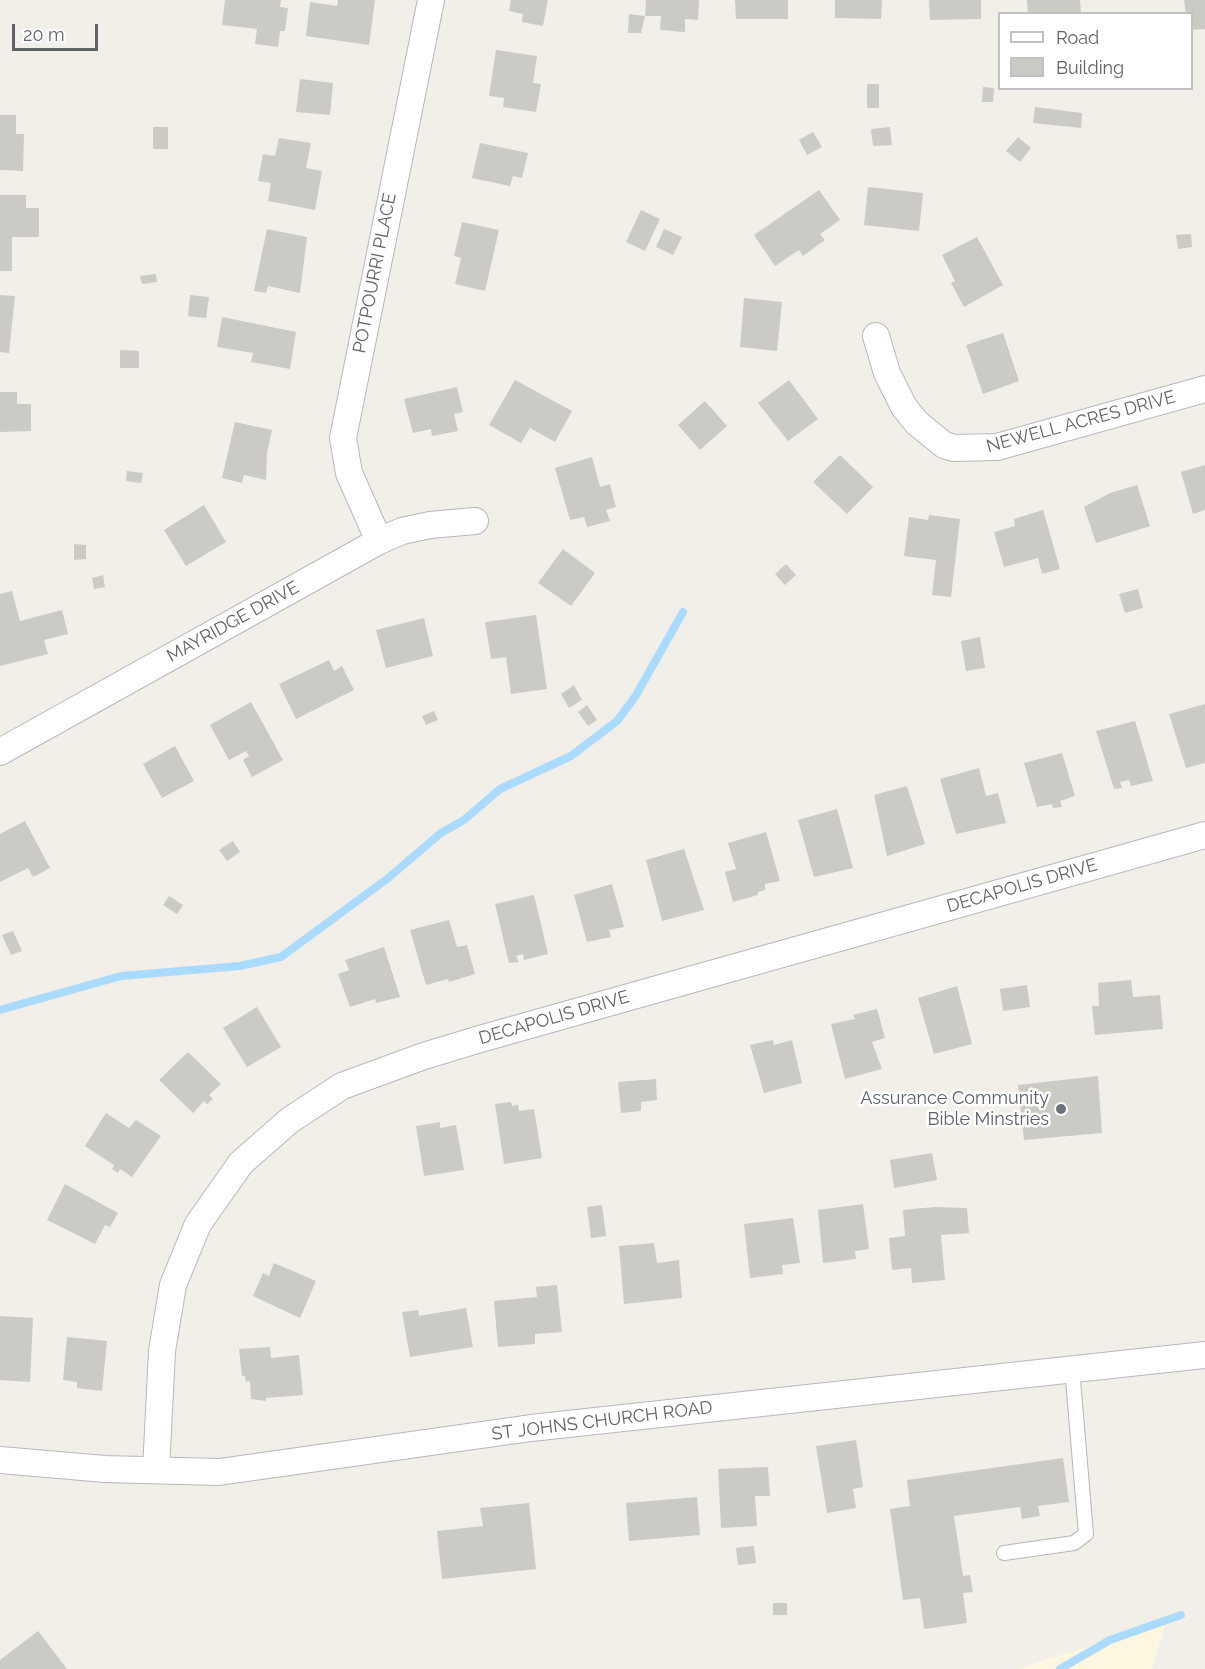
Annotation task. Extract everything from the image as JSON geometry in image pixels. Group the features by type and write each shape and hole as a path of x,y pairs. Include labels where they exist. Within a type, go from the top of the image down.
{"street":[{"name":"POTPOURRI PLACE","path":"379,542 349,473 344,457 343,438 431,0"},
{"name":"NEWELL ACRES DRIVE","path":"876,336 887,373 904,407 917,423 944,445 954,447 997,447 1205,389"},
{"name":"MAYRIDGE DRIVE","path":"0,752 379,542 402,531 430,525 475,521"},
{"name":"DECAPOLIS DRIVE","path":"156,1470 162,1351 173,1285 198,1224 241,1163 290,1120 342,1086 424,1056 480,1039 1205,835"},
{"name":"ST JOHNS CHURCH ROAD","path":"0,1460 105,1469 219,1472 531,1428 1205,1355"}],"lane":[{"path":"1004,1553 1074,1543 1086,1534 1072,1368"}],"shaded area":[{"path":"1166,1622 1152,1669 1017,1669 1125,1635"}],"building":[{"path":"225,0 281,0 280,7 288,8 285,31 280,31 278,47 255,44 257,29 222,25"},
{"path":"338,0 375,0 369,45 306,36 310,2 337,6"},
{"path":"511,0 548,0 543,26 522,22 523,14 509,11"},
{"path":"646,0 699,0 698,20 685,19 685,32 660,30 661,16 645,16"},
{"path":"735,0 788,0 788,19 736,19"},
{"path":"835,0 882,0 881,19 835,18"},
{"path":"929,0 981,0 981,19 930,20"},
{"path":"1027,0 1080,0 1081,12 1028,12"},
{"path":"1184,0 1205,0 1205,29 1193,30 1193,12 1186,12"},
{"path":"629,14 645,16 641,33 628,33"},
{"path":"496,50 537,56 533,83 541,84 536,112 503,107 504,98 489,96"},
{"path":"300,79 333,83 330,115 296,112"},
{"path":"867,84 879,84 879,108 867,108"},
{"path":"983,87 994,88 993,102 982,102"},
{"path":"1035,107 1082,113 1081,128 1033,123"},
{"path":"0,115 16,115 16,134 24,134 23,171 0,170"},
{"path":"153,127 168,127 168,149 153,149"},
{"path":"890,127 892,145 873,146 871,129"},
{"path":"813,132 822,147 807,155 799,140"},
{"path":"1018,137 1031,148 1020,162 1006,151"},
{"path":"279,138 311,143 306,168 322,171 315,210 268,201 271,183 258,181 263,154 275,156"},
{"path":"480,143 528,153 522,178 513,176 510,186 472,178"},
{"path":"868,187 923,193 919,231 864,225"},
{"path":"819,190 840,220 820,234 825,240 803,256 799,250 775,266 754,235"},
{"path":"0,195 26,195 26,208 39,208 39,237 12,237 12,271 0,271"},
{"path":"641,210 660,219 645,251 626,242"},
{"path":"462,222 499,230 485,291 455,284 461,258 454,256"},
{"path":"267,229 307,237 300,293 268,286 266,293 254,291"},
{"path":"664,229 682,237 673,255 656,247"},
{"path":"1191,234 1192,247 1178,249 1176,235"},
{"path":"977,237 1003,285 964,307 951,283 955,281 942,255"},
{"path":"156,274 157,282 142,284 140,276"},
{"path":"0,295 15,296 9,353 0,352"},
{"path":"190,295 209,297 206,318 188,316"},
{"path":"744,298 782,302 777,351 740,347"},
{"path":"222,317 296,332 290,369 251,362 253,353 217,347"},
{"path":"1003,333 1019,381 983,394 966,345"},
{"path":"120,350 139,351 139,368 120,368"},
{"path":"515,380 572,411 555,442 530,428 521,443 489,425"},
{"path":"789,380 818,419 788,441 758,403"},
{"path":"457,387 463,412 454,414 458,431 432,436 431,429 413,433 404,399"},
{"path":"0,392 17,392 17,404 31,404 31,431 0,432"},
{"path":"705,401 727,426 700,450 678,425"},
{"path":"235,422 272,430 267,453 266,480 244,475 242,483 222,478"},
{"path":"840,455 873,487 847,514 813,482"},
{"path":"592,457 600,487 610,484 616,507 606,510 610,521 587,527 584,517 570,520 555,468"},
{"path":"1205,465 1205,510 1193,514 1181,472"},
{"path":"127,471 143,473 141,483 126,481"},
{"path":"1137,485 1150,526 1096,543 1084,507 1110,493"},
{"path":"204,505 226,542 186,566 164,530"},
{"path":"1043,510 1060,569 1042,574 1038,558 1004,567 994,532 1015,526 1014,519"},
{"path":"929,515 960,519 951,597 932,595 936,560 904,556 909,517 928,520"},
{"path":"74,544 86,545 86,559 74,560"},
{"path":"563,549 595,573 571,606 538,583"},
{"path":"786,564 796,575 785,585 775,574"},
{"path":"103,575 105,587 94,589 92,578"},
{"path":"1138,589 1143,608 1125,613 1119,594"},
{"path":"12,591 20,621 62,610 68,634 44,640 48,654 0,666 0,594"},
{"path":"536,615 547,689 511,694 506,657 491,659 485,622"},
{"path":"424,618 433,656 386,668 376,630"},
{"path":"980,637 985,668 966,671 961,641"},
{"path":"329,660 334,671 342,666 354,690 296,719 279,684"},
{"path":"574,685 582,700 569,708 561,694"},
{"path":"251,702 283,760 252,777 243,760 249,756 246,751 229,760 210,725"},
{"path":"1205,704 1205,763 1186,768 1169,714"},
{"path":"587,705 597,720 588,726 578,712"},
{"path":"434,711 438,720 426,725 422,716"},
{"path":"1135,721 1153,781 1131,786 1129,780 1120,782 1122,788 1114,789 1096,731"},
{"path":"175,746 194,781 162,798 143,764"},
{"path":"1062,753 1075,796 1060,801 1062,807 1053,808 1052,804 1037,807 1024,763"},
{"path":"979,768 986,796 998,793 1006,823 956,834 940,779"},
{"path":"907,786 925,844 887,856 874,795"},
{"path":"837,809 853,868 814,877 798,820"},
{"path":"25,821 50,868 33,877 28,868 0,882 0,834"},
{"path":"766,832 780,881 765,884 765,890 758,892 758,895 733,902 725,872 736,869 728,843"},
{"path":"233,841 240,852 227,861 219,850"},
{"path":"684,849 704,910 662,921 646,860"},
{"path":"612,884 624,927 609,930 611,937 587,942 574,895"},
{"path":"534,895 548,954 524,960 523,954 516,956 519,962 509,963 495,904"},
{"path":"169,896 183,905 177,914 163,905"},
{"path":"449,920 457,947 467,945 475,974 449,982 448,979 426,985 410,930"},
{"path":"13,931 22,951 11,955 2,935"},
{"path":"384,947 400,997 376,1003 375,999 350,1007 338,974 349,970 345,960"},
{"path":"1131,980 1133,997 1160,995 1163,1029 1095,1035 1092,1006 1099,1006 1098,983"},
{"path":"1027,985 1030,1007 1003,1011 1000,989"},
{"path":"957,986 972,1044 934,1054 918,998"},
{"path":"257,1007 281,1047 247,1067 223,1028"},
{"path":"877,1009 885,1038 872,1042 882,1069 845,1079 831,1024 855,1019 853,1015"},
{"path":"773,1040 774,1045 792,1040 802,1083 764,1093 750,1045"},
{"path":"188,1052 221,1084 209,1095 213,1099 207,1104 204,1101 193,1113 159,1080"},
{"name":"Assurance Community Bible Minstries","path":"1098,1076 1102,1133 1024,1140 1018,1085"},
{"path":"656,1079 657,1100 641,1102 641,1111 621,1113 618,1082"},
{"path":"511,1102 512,1106 518,1105 519,1111 534,1109 542,1158 504,1164 495,1104"},
{"path":"106,1113 129,1128 136,1120 161,1136 132,1177 120,1169 118,1173 112,1169 114,1165 85,1146"},
{"path":"440,1122 440,1128 456,1125 464,1170 424,1176 416,1126"},
{"path":"932,1153 937,1180 894,1188 890,1160"},
{"path":"65,1184 118,1213 110,1227 105,1225 95,1244 47,1220"},
{"path":"863,1204 869,1249 855,1251 856,1259 823,1263 818,1210"},
{"path":"602,1205 606,1236 591,1238 587,1207"},
{"path":"934,1207 967,1208 969,1233 941,1235 945,1280 912,1283 911,1268 892,1270 889,1238 905,1236 903,1210"},
{"path":"793,1218 800,1263 782,1265 783,1274 750,1278 744,1224"},
{"path":"654,1243 657,1263 679,1260 682,1298 624,1304 619,1246"},
{"path":"274,1263 316,1281 300,1318 253,1296 263,1273 269,1276"},
{"path":"557,1285 562,1332 535,1334 535,1344 498,1347 494,1301 537,1297 536,1287"},
{"path":"466,1308 473,1347 410,1357 402,1312 418,1310 419,1316"},
{"path":"0,1316 33,1318 30,1382 0,1380"},
{"path":"67,1337 107,1341 102,1391 77,1388 77,1382 63,1380"},
{"path":"270,1347 271,1358 299,1355 303,1395 266,1398 266,1401 251,1399 250,1381 246,1382 245,1376 242,1376 239,1349"},
{"path":"856,1440 863,1487 853,1489 856,1508 827,1513 816,1446"},
{"path":"1063,1458 1069,1502 1038,1506 1040,1516 1022,1519 1020,1507 954,1516 963,1576 970,1575 973,1592 963,1593 967,1623 924,1629 920,1598 903,1600 890,1509 910,1506 907,1480"},
{"path":"768,1467 770,1496 755,1496 757,1526 721,1528 718,1469"},
{"path":"697,1497 700,1535 629,1541 626,1503"},
{"path":"529,1503 536,1569 442,1579 437,1531 483,1526 480,1508"},
{"path":"754,1546 756,1563 738,1565 736,1548"},
{"path":"773,1603 787,1603 787,1615 773,1615"},
{"path":"38,1631 67,1669 0,1669 0,1660"}],"waterway":[{"path":"0,1010 121,976 240,966 281,957 387,879 441,833 464,820 500,789 571,756 617,721 635,697 683,612"},
{"path":"1060,1669 1110,1640 1181,1615"}],"place":[{"name":"Assurance Community Bible Minstries","path":"1061,1109"}]}
